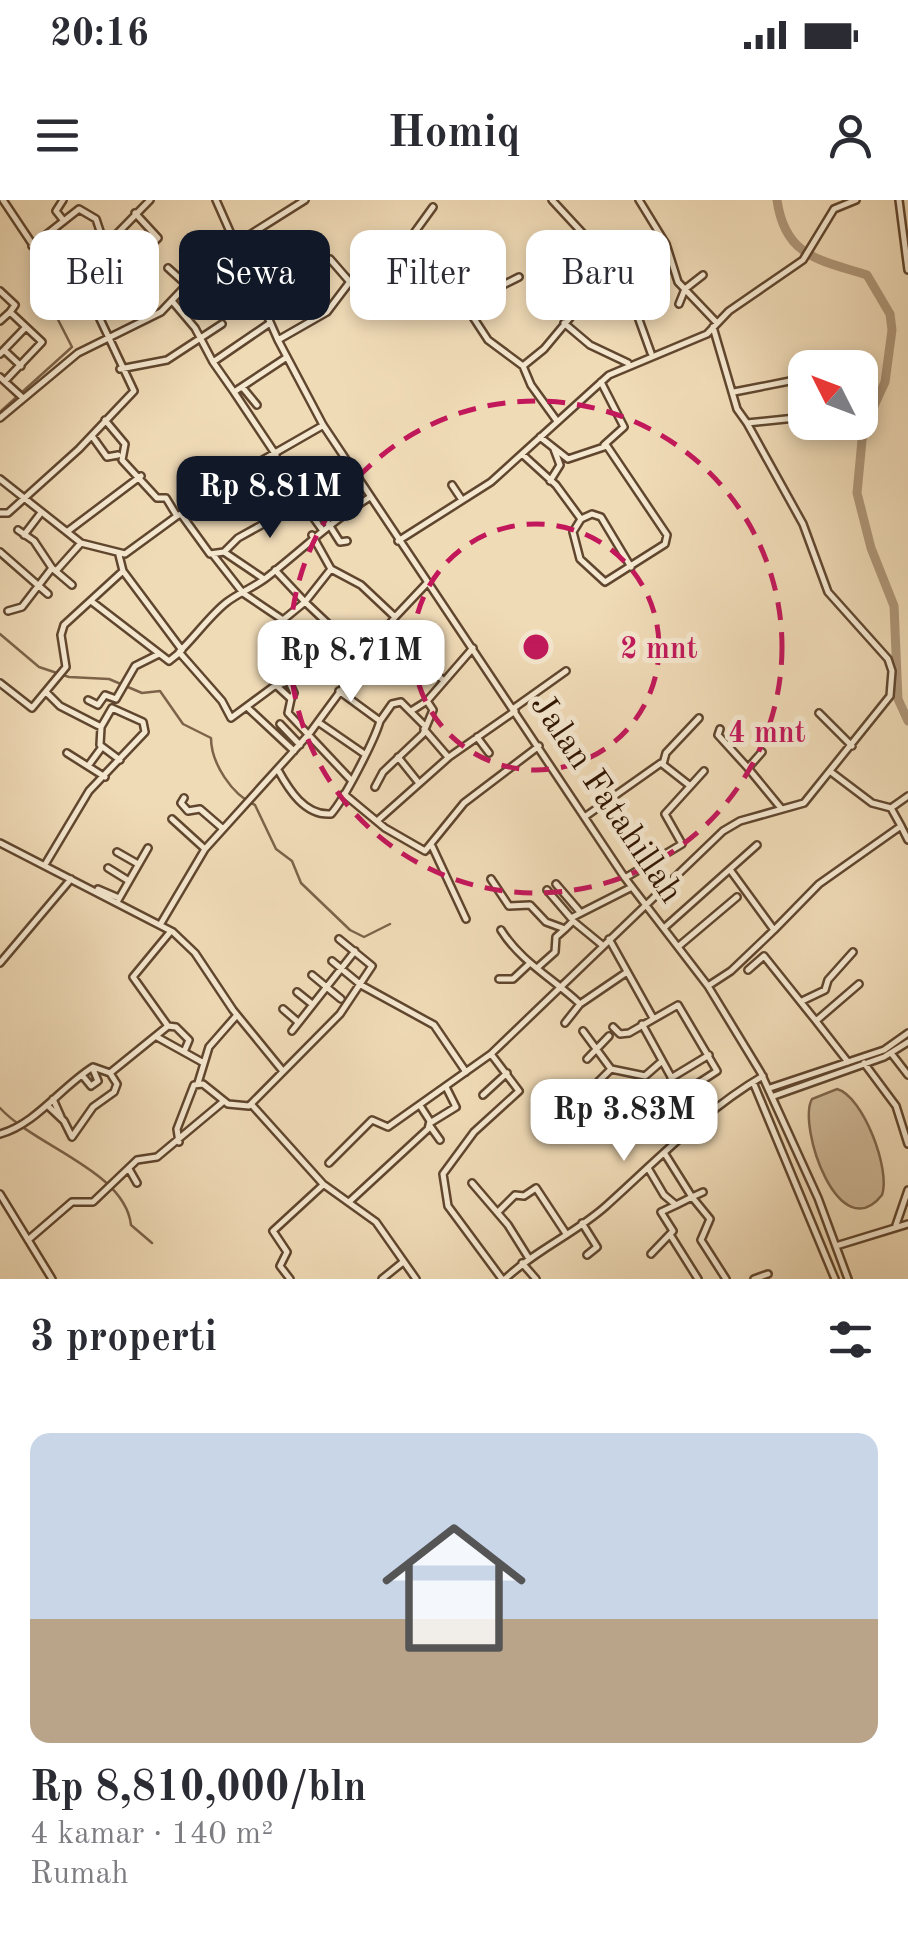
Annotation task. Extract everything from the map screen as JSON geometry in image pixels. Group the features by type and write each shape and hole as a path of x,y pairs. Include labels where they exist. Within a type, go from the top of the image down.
{"street":[{"path":"3,200 30,243"},
{"path":"63,200 56,211 64,220"},
{"path":"118,230 150,200"},
{"name":"Jalan Fatahillah","path":"216,200 228,230"},
{"path":"252,230 305,200"},
{"path":"552,200 579,230"},
{"path":"329,1164 372,1120 385,1128 421,1107 491,1054 723,831 780,807 804,803 890,696 890,664 828,592 803,524 747,423 715,325 688,284 673,271 666,244 640,200"},
{"path":"398,541 462,500 522,454 600,382 652,354 694,341 803,260 834,208 856,200"},
{"path":"899,200 908,270"},
{"path":"416,230 433,206"},
{"path":"52,230 79,208 96,220 99,230"},
{"path":"135,214 150,230"},
{"path":"278,340 317,320 350,282 330,260"},
{"path":"168,268 179,278"},
{"path":"128,270 138,285 128,294 118,278 128,270"},
{"path":"679,304 688,284 702,275"},
{"path":"506,284 519,277"},
{"path":"0,291 15,305 0,321"},
{"path":"0,418 20,396 60,365 179,296"},
{"path":"173,302 202,339 213,362 276,455"},
{"path":"10,312 42,343 3,379 20,396"},
{"path":"0,514 8,513 92,436 133,392 102,320"},
{"name":"Jalan Fatahillah","path":"269,320 323,426 398,541 626,878 708,986 763,1076 848,1279"},
{"path":"477,320 494,348 523,366 557,421"},
{"path":"640,320 652,354"},
{"path":"523,366 544,349 564,322 590,345 633,363"},
{"path":"213,362 270,323"},
{"path":"120,367 167,360 222,324"},
{"path":"21,366 2,352 26,327"},
{"path":"234,392 286,356"},
{"path":"734,392 788,381"},
{"path":"540,437 574,459 604,445 624,427 600,382"},
{"path":"242,388 257,405"},
{"path":"105,420 125,444 120,458"},
{"path":"747,423 753,426 788,420"},
{"path":"0,478 81,544 128,554 179,515 232,487 266,459 323,426"},
{"path":"92,436 106,457 114,453 159,499 166,498 243,594 280,620 305,602 331,569"},
{"path":"604,445 668,538 666,544 631,567 607,582 584,564 573,538 581,518 592,514 601,517 631,567"},
{"path":"550,481 560,465 554,449"},
{"path":"522,454 581,518"},
{"path":"266,459 299,516 310,512 340,542 347,541"},
{"path":"68,531 140,476"},
{"path":"452,485 462,500"},
{"path":"91,601 171,661 224,605 264,579 324,526 370,497"},
{"path":"214,556 293,508"},
{"path":"24,535 40,514"},
{"path":"18,530 72,586"},
{"path":"312,535 331,569 361,585 395,617"},
{"path":"8,611 22,607 81,544"},
{"path":"0,552 48,594"},
{"path":"224,552 264,579"},
{"path":"119,554 123,571 231,718 290,682 342,637"},
{"path":"275,570 342,637 368,652"},
{"path":"1,682 30,710 62,673 61,629 123,571"},
{"path":"160,925 222,828 309,734 395,617 428,582"},
{"path":"386,629 444,681"},
{"path":"411,711 427,702 473,648"},
{"path":"88,766 102,747 101,727 122,687 136,666 152,654 162,654"},
{"path":"377,821 448,758 566,671"},
{"path":"290,682 294,693 286,710 350,780"},
{"path":"278,687 290,699"},
{"path":"340,691 380,721"},
{"path":"46,692 62,706 101,727"},
{"path":"86,716 90,702 100,704 105,695 116,699"},
{"path":"278,770 292,794 321,814 330,814 344,794 362,753 374,740 380,721 392,704 400,702 448,758"},
{"path":"374,787 424,727 433,710 427,702"},
{"path":"46,863 89,792 121,760 146,725 112,708"},
{"path":"249,708 294,751"},
{"path":"820,714 852,746"},
{"path":"586,816 663,764 666,753 699,718"},
{"path":"318,722 362,753"},
{"path":"280,724 300,744"},
{"path":"720,728 718,735 780,807"},
{"path":"477,736 489,753"},
{"path":"344,794 423,850 432,846 464,803 539,746"},
{"path":"102,747 121,760"},
{"path":"748,768 762,752"},
{"path":"67,753 105,777"},
{"path":"398,757 418,782"},
{"path":"663,764 689,785"},
{"path":"626,878 682,844 665,814 704,771"},
{"path":"831,772 872,803 891,808 908,840"},
{"path":"891,808 908,796"},
{"path":"184,798 181,803 188,811 200,809 222,828"},
{"path":"172,819 205,850"},
{"path":"708,986 732,971 819,884 901,826"},
{"path":"0,843 118,900"},
{"path":"664,928 758,844"},
{"path":"432,846 466,919"},
{"path":"118,900 148,848"},
{"path":"117,852 138,864"},
{"path":"108,868 129,881"},
{"path":"732,871 774,930"},
{"path":"0,963 72,879"},
{"path":"490,879 510,906 530,905 546,922 564,928"},
{"path":"556,884 580,912"},
{"path":"537,968 555,952 555,939 580,912 632,886"},
{"path":"98,888 171,930 195,953 237,1015 282,1070"},
{"path":"546,890 602,944"},
{"path":"679,946 737,897"},
{"path":"135,923 141,914"},
{"path":"171,930 132,977 168,1026 176,1027 189,1040 184,1052"},
{"path":"502,930 530,964 562,984 580,1004"},
{"path":"251,1104 282,1070 303,1055 361,986 372,966 339,939"},
{"path":"609,939 653,1018"},
{"path":"292,1030 355,950"},
{"path":"802,1002 825,990 828,980 853,952"},
{"path":"748,970 764,956 848,1062"},
{"path":"332,961 361,986 434,1026 466,1072"},
{"path":"499,979 513,979 530,964"},
{"path":"565,1023 580,1004 626,972"},
{"path":"312,974 341,999"},
{"path":"816,1021 858,984"},
{"path":"297,992 312,1004"},
{"path":"613,1028 627,1034 678,1005 709,1055 716,1075 680,1095"},
{"path":"283,1009 298,1022"},
{"path":"179,1142 177,1129 188,1107 188,1093 198,1082 202,1062 217,1036 237,1015"},
{"path":"642,1024 680,1095 690,1108 710,1116"},
{"path":"110,1074 168,1026"},
{"path":"583,1031 611,1069 645,1076 661,1062"},
{"path":"770,1088 890,1051 908,1033"},
{"path":"587,1058 609,1036"},
{"path":"157,1037 202,1062"},
{"path":"774,1096 908,1042"},
{"path":"890,1051 908,1074"},
{"path":"491,1054 520,1087 517,1095 474,1132 443,1174 448,1206 504,1279 528,1257 582,1223 763,1076"},
{"path":"671,1078 709,1055"},
{"path":"864,1062 896,1106 902,1136 908,1144"},
{"path":"53,1099 74,1136 92,1106 117,1088 110,1074 92,1068"},
{"path":"0,1134 19,1128 92,1068"},
{"path":"82,1075 91,1086 98,1080 92,1068"},
{"path":"574,1106 611,1069"},
{"path":"482,1095 508,1073"},
{"path":"198,1082 224,1100 251,1104 323,1184 376,1222 416,1279"},
{"path":"753,1082 835,1279"},
{"path":"349,1202 430,1124 456,1107 446,1087"},
{"path":"28,1240 74,1202 91,1203 137,1160 156,1158 179,1142 224,1100"},
{"path":"46,1105 58,1120 61,1118"},
{"path":"421,1107 440,1140"},
{"path":"665,1154 712,1221 700,1240 726,1279"},
{"path":"648,1168 676,1205"},
{"path":"130,1169 137,1184"},
{"path":"472,1183 498,1212 528,1257"},
{"path":"290,1279 280,1266 286,1252 273,1231 323,1184"},
{"path":"498,1212 515,1195 524,1196 536,1188 565,1232"},
{"path":"896,1225 908,1190"},
{"path":"661,1212 703,1192"},
{"path":"0,1194 52,1279"},
{"path":"651,1254 671,1236 673,1229 660,1205 668,1198"},
{"path":"582,1223 597,1245 586,1255"},
{"path":"836,1246 908,1224"},
{"path":"671,1236 698,1279"},
{"path":"382,1279 403,1262"},
{"path":"522,1263 536,1279"},
{"path":"754,1279 768,1274"}],"shaded area":[{"path":"837,1089 856,1105 879,1152 882,1195 866,1207 851,1207 837,1195 816,1155 809,1113 812,1099"}],"waterway":[{"path":"777,200 781,219 797,245 820,260 867,275 890,314 892,330 885,382 863,430 857,493 871,548 894,606 898,699 908,721"},
{"path":"117,230 133,214"},
{"path":"0,412 72,347 58,320"},
{"path":"0,634 39,667 69,677 109,679 142,693 160,691 183,724 211,738 224,777 238,794 255,805 276,849 292,861 301,883 350,930 364,937 390,924"},
{"path":"0,1108 113,1189 125,1206 131,1225 152,1243"}]}
